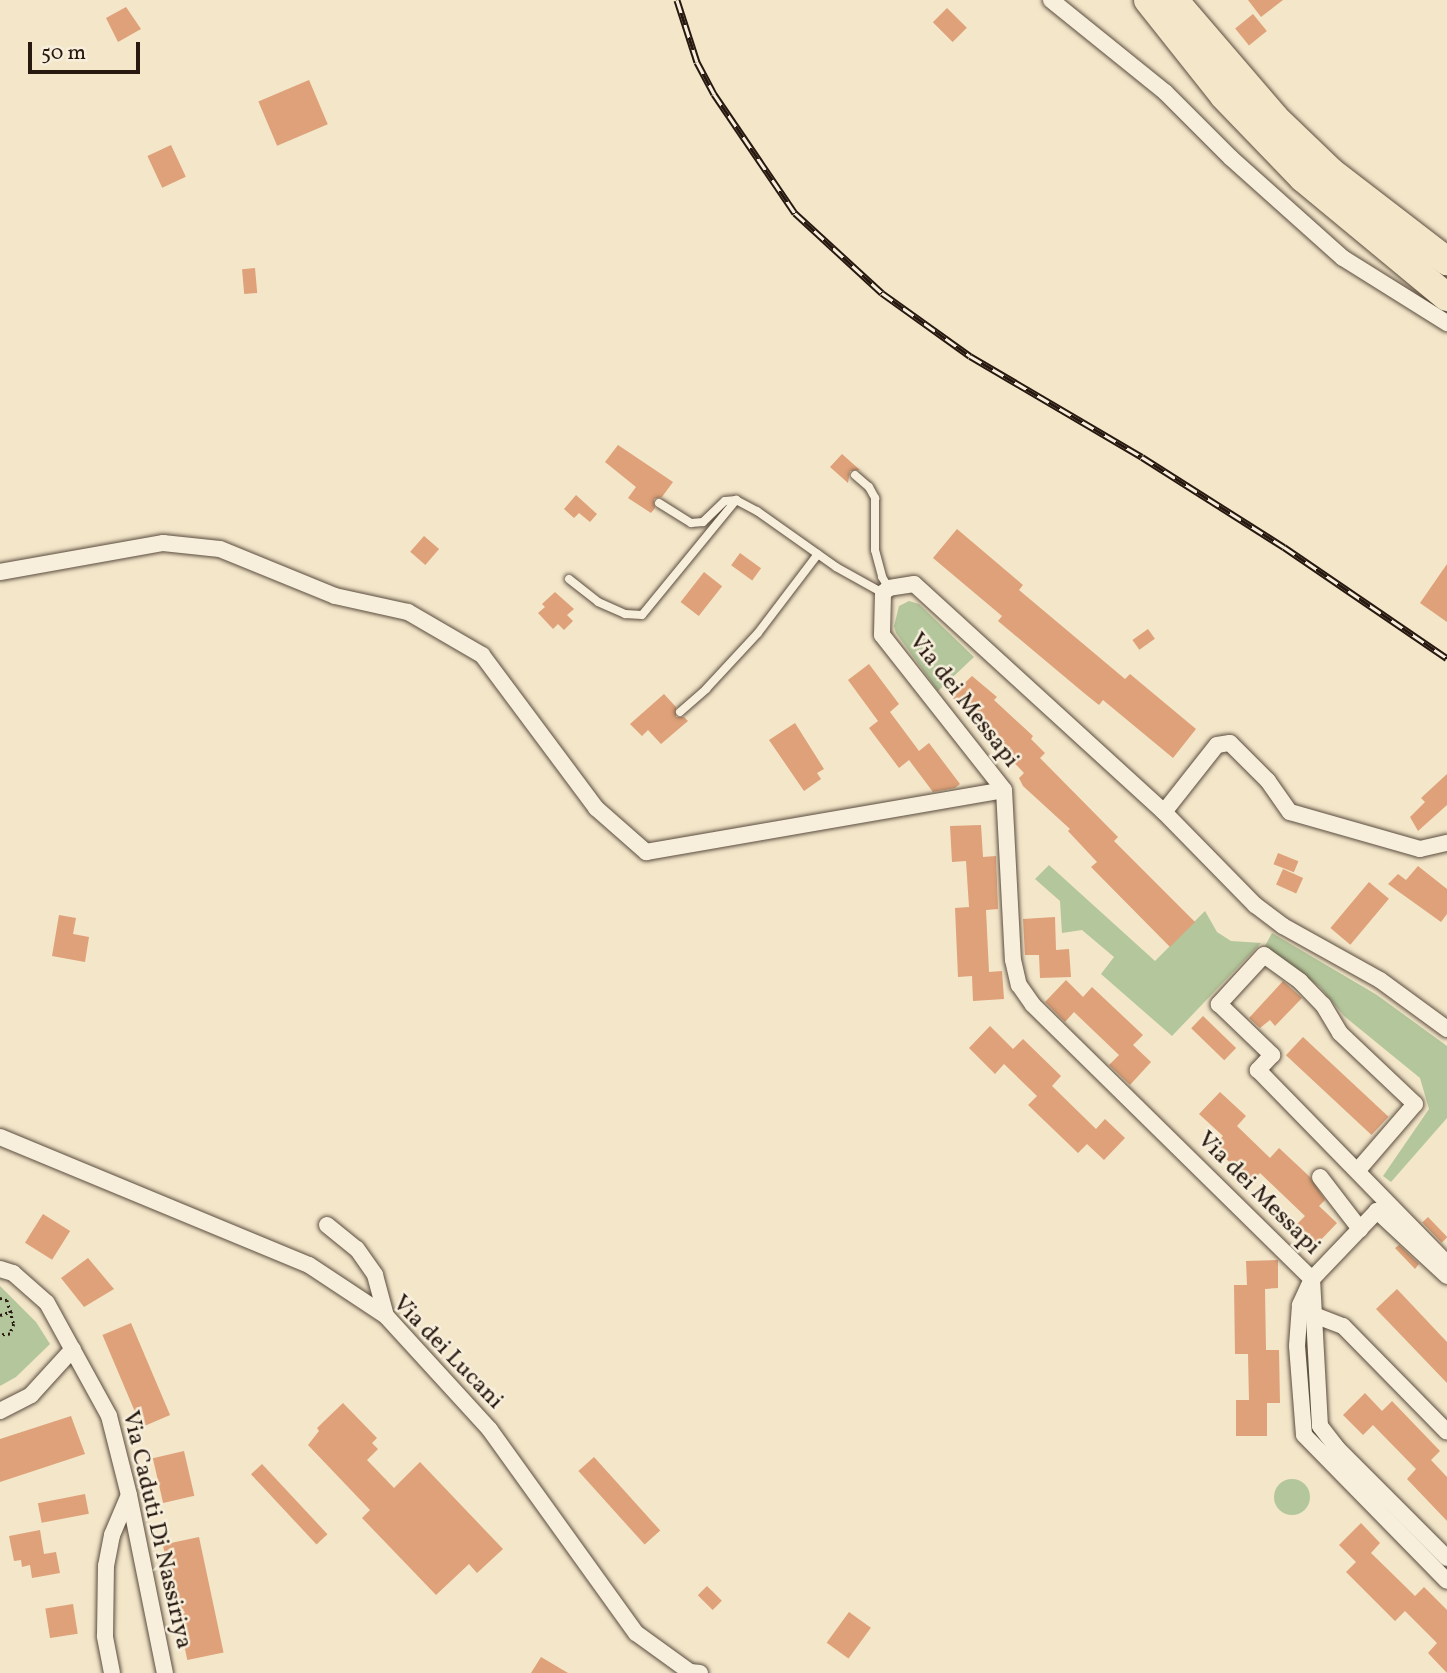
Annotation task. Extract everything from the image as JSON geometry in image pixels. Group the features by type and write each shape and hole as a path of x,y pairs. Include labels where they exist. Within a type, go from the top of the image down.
{"highway":[{"path":"1127,0 1245,135 1272,161 1303,178"},
{"path":"1148,0 1224,96 1303,178 1447,297"},
{"path":"1174,0 1275,118 1330,171 1447,261"},
{"path":"1330,171 1447,254"}],"street":[{"path":"1051,0 1165,92 1240,166 1343,258 1447,323"},
{"path":"0,572 163,543 220,550 335,596 408,612 482,655 596,808 646,852 1004,790"},
{"name":"Via dei Messapi","path":"1361,1484 1320,1426 1312,1279 1033,1005 1019,985 1013,960 1004,790 881,635 886,590 914,584 1164,812 1255,905 1283,926 1380,980 1447,1029"},
{"path":"1164,812 1217,745 1230,743 1268,781 1290,813 1420,849 1447,843"},
{"path":"1358,1170 1415,1104 1340,1033 1323,1005 1300,981 1264,956 1219,1004 1272,1055 1258,1070 1447,1264"},
{"name":"Via dei Lucani","path":"0,1137 309,1265 386,1316 490,1430 636,1633 691,1672 700,1673"},
{"path":"1320,1177 1360,1229"},
{"path":"1312,1279 1377,1211 1447,1276"},
{"path":"327,1225 357,1249 375,1275 386,1316"},
{"name":"Via Caduti Di Nassiriya","path":"0,1269 13,1273 47,1303 109,1416 129,1495 165,1673"},
{"name":"Via dei Messapi","path":"1312,1279 1300,1305 1297,1346 1304,1435 1361,1484 1408,1530 1447,1581"},
{"path":"1314,1315 1343,1326 1447,1432"},
{"path":"0,1411 31,1395 73,1349"},
{"path":"112,1673 105,1636 106,1566 112,1535 129,1495"},
{"name":"Via dei Messapi","path":"1408,1530 1447,1558"}],"lane":[{"path":"855,475 869,487 874,498 874,550 886,590"},
{"path":"659,503 691,523 703,523 725,501 736,500 818,554 886,590"},
{"path":"569,579 598,602 625,614 642,615 736,500"},
{"path":"680,712 706,689 758,634 818,554"}],"path":[{"path":"0,1298 7,1300 12,1311 14,1328 6,1336 0,1335"},
{"path":"0,1315 12,1311"}],"green space":[{"path":"909,601 919,604 974,657 938,691 896,633 894,626 899,606"},
{"path":"1049,865 1155,961 1205,911 1217,932 1231,941 1261,943 1172,1036 1101,974 1114,957 1082,930 1062,933 1060,901 1035,879"},
{"path":"1272,933 1377,995 1447,1046 1447,1118 1391,1182 1383,1176 1429,1109 1420,1078 1344,1016 1320,987 1265,946"},
{"path":"0,1286 36,1322 50,1344 16,1377 0,1386"},
{"path":"1292,1479 1305,1484 1310,1497 1305,1510 1292,1515 1279,1510 1274,1497 1279,1484"}],"building":[{"path":"1248,0 1283,0 1261,17"},
{"path":"126,7 141,29 118,42 106,18"},
{"path":"947,8 967,28 953,42 933,22"},
{"path":"1253,14 1267,31 1249,46 1235,28"},
{"path":"309,80 328,124 277,146 258,101"},
{"path":"171,145 186,177 162,188 147,156"},
{"path":"255,268 257,293 244,294 242,269"},
{"path":"618,445 673,482 662,497 654,499 655,508 651,513 628,498 636,487 605,462"},
{"path":"842,454 860,470 850,471 848,483 830,467"},
{"path":"576,495 597,514 590,522 579,513 574,518 564,509"},
{"path":"957,529 1023,585 1019,590 1125,679 1130,674 1196,729 1173,758 1103,700 1099,705 1084,693 998,621 1002,616 933,558"},
{"path":"424,536 439,549 425,565 410,552"},
{"path":"740,553 761,568 752,580 731,565"},
{"path":"1447,564 1447,622 1420,603"},
{"path":"704,572 722,586 699,616 681,602"},
{"path":"555,592 574,609 567,615 573,621 564,630 558,624 553,629 538,613 545,607 542,604"},
{"path":"1148,629 1155,639 1139,650 1132,640"},
{"path":"869,664 899,704 890,712 919,751 929,743 960,784 955,788 933,792 909,760 899,768 869,728 878,721 848,680"},
{"path":"972,676 997,697 994,700 1033,736 1031,739 1045,753 1040,758 1118,837 1114,841 1195,922 1170,947 1091,867 1097,862 1068,831 1070,829 1023,786 1019,778 1024,773 951,696"},
{"path":"664,694 676,707 676,717 684,717 688,721 661,744 648,730 642,736 630,724"},
{"path":"795,723 824,769 817,773 821,779 804,791 769,740"},
{"path":"1447,774 1447,805 1418,831 1410,817 1425,802 1421,798"},
{"path":"981,825 983,857 996,856 998,909 986,910 989,972 1002,971 1004,999 973,1001 972,976 958,977 955,908 969,907 966,861 952,862 950,826"},
{"path":"1278,853 1298,861 1294,872 1274,864"},
{"path":"1418,866 1447,889 1447,914 1441,922 1388,884 1398,874 1406,880"},
{"path":"1283,869 1303,878 1296,893 1276,885"},
{"path":"1369,882 1389,899 1350,945 1330,928"},
{"path":"59,915 76,918 73,934 89,937 85,962 52,956"},
{"path":"1055,917 1056,950 1069,949 1071,977 1040,978 1039,955 1025,955 1023,919"},
{"path":"1066,980 1083,997 1092,987 1143,1035 1133,1045 1151,1062 1130,1085 1109,1065 1119,1055 1074,1012 1065,1022 1045,1002"},
{"path":"1283,981 1302,998 1275,1026 1270,1020 1260,1028 1249,1018"},
{"path":"1203,1016 1236,1048 1224,1060 1191,1028"},
{"path":"990,1026 1013,1049 1023,1039 1061,1076 1052,1086 1096,1129 1105,1119 1125,1138 1104,1160 1087,1144 1078,1153 1028,1105 1037,1096 1004,1064 995,1074 969,1048"},
{"path":"1303,1037 1389,1117 1372,1135 1286,1055"},
{"path":"1220,1092 1246,1116 1237,1126 1270,1158 1279,1148 1310,1177 1325,1200 1319,1206 1337,1223 1316,1245 1295,1226 1305,1216 1260,1173 1251,1183 1213,1146 1223,1136 1199,1114"},
{"path":"43,1214 70,1231 52,1260 25,1243"},
{"path":"1428,1217 1447,1237 1442,1243 1422,1223"},
{"path":"1399,1245 1419,1264 1415,1269 1395,1248"},
{"path":"88,1258 114,1289 84,1307 61,1278"},
{"path":"1278,1260 1278,1288 1265,1289 1266,1350 1279,1350 1280,1403 1267,1403 1267,1436 1236,1436 1236,1400 1249,1400 1248,1354 1235,1354 1234,1285 1247,1285 1246,1261"},
{"path":"1397,1289 1447,1342 1447,1383 1376,1309"},
{"path":"131,1323 170,1415 142,1427 102,1335"},
{"path":"1365,1393 1382,1411 1392,1401 1440,1451 1431,1460 1447,1477 1447,1521 1407,1479 1416,1469 1373,1425 1363,1435 1343,1415"},
{"path":"343,1403 377,1438 372,1443 378,1449 367,1460 394,1488 420,1462 503,1549 477,1573 469,1564 436,1595 362,1518 370,1510 308,1445 319,1431 317,1428"},
{"path":"71,1416 85,1454 0,1482 0,1439"},
{"path":"184,1451 194,1496 163,1503 153,1458"},
{"path":"594,1457 660,1531 645,1545 578,1471"},
{"path":"262,1464 327,1534 317,1544 251,1474"},
{"path":"85,1494 89,1514 42,1523 38,1503"},
{"path":"1361,1523 1380,1543 1371,1553 1415,1596 1424,1587 1447,1610 1447,1673 1428,1653 1437,1643 1405,1611 1395,1621 1346,1572 1356,1562 1339,1545"},
{"path":"40,1530 44,1554 56,1552 60,1573 32,1578 30,1565 22,1567 21,1560 14,1561 9,1536"},
{"path":"199,1537 224,1652 187,1660 163,1545"},
{"path":"707,1586 722,1601 713,1610 698,1595"},
{"path":"73,1604 78,1634 50,1638 45,1608"},
{"path":"849,1612 871,1628 849,1659 827,1643"},
{"path":"541,1657 568,1673 531,1673"}],"railway":[{"path":"677,0 697,62 714,94 795,213 882,293 970,356 1142,457 1284,547 1447,658"}]}
